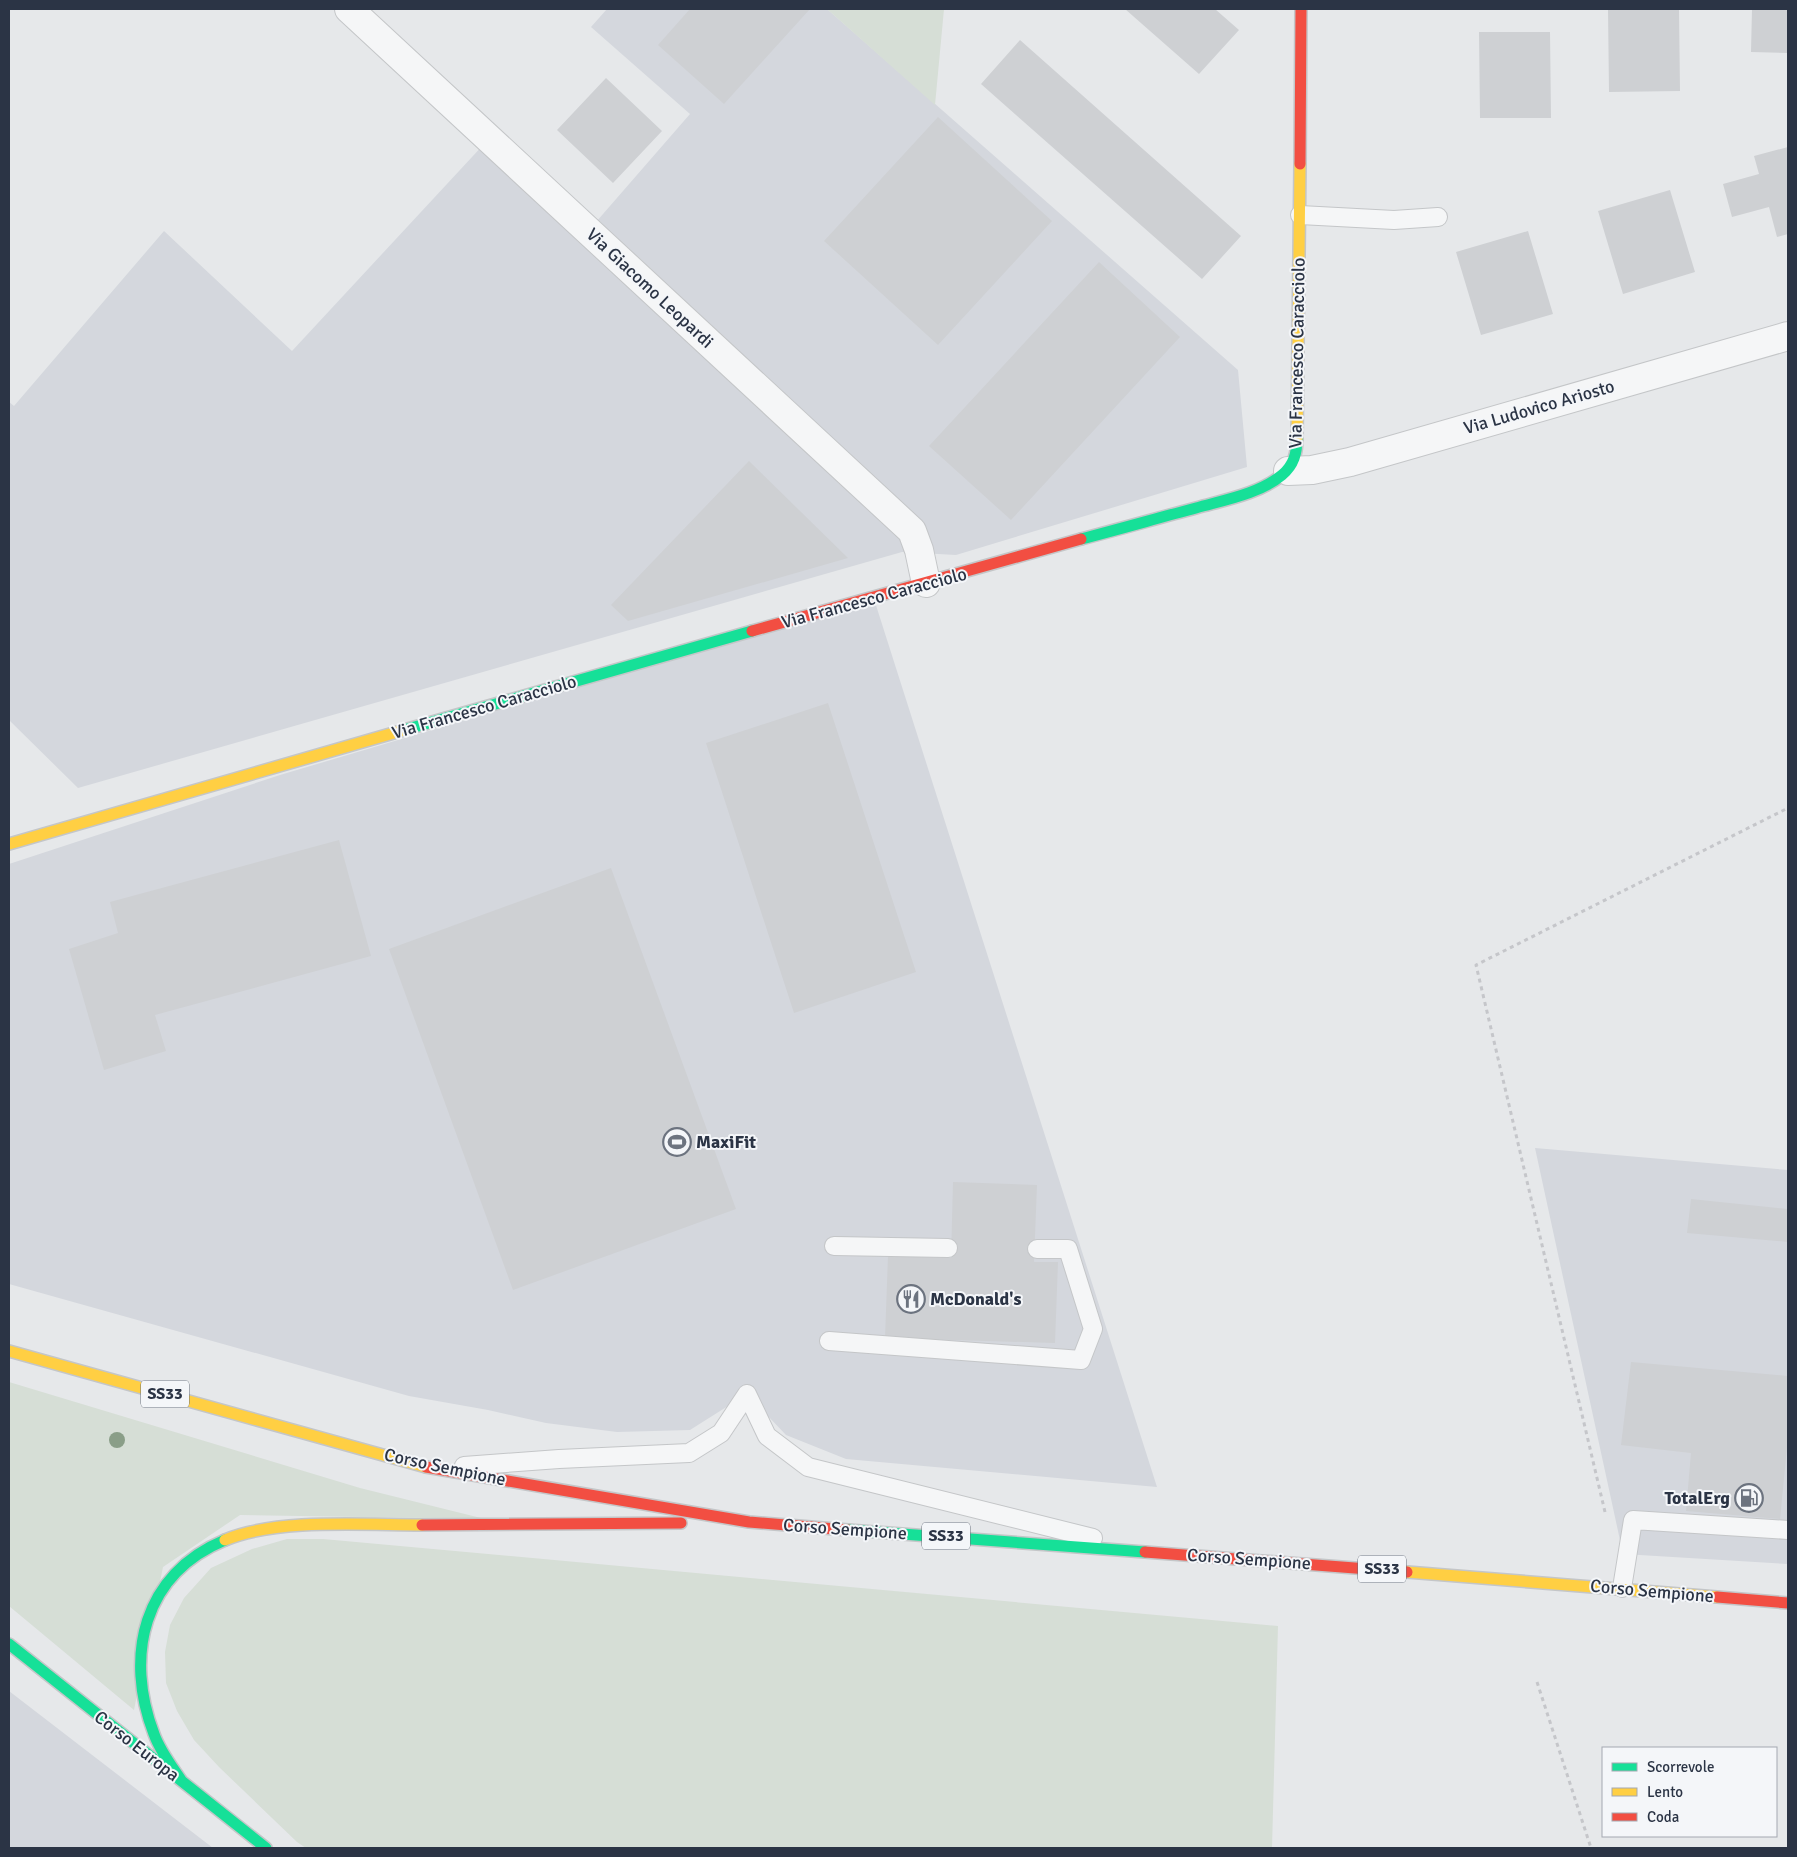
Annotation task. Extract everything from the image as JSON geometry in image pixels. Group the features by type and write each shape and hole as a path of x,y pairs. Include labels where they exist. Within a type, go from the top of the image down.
{"main road":[{"name":"Via Francesco Caracciolo","path":"9,844 659,657 1238,496 1274,481 1288,471 1296,459 1301,9"},
{"name":"Corso Sempione","path":"9,1351 430,1468 749,1522 1142,1550 1622,1588 1788,1604"},
{"path":"180,1780 155,1736 148,1715 143,1692 142,1669 145,1626 160,1590 173,1573 192,1556 215,1543 252,1532 296,1525 749,1522"},
{"name":"Corso Europa","path":"9,1644 263,1847"}],"street":[{"name":"Via Giacomo Leopardi","path":"349,9 912,531 919,550 926,583"},
{"name":"Via Ludovico Ariosto","path":"1288,471 1312,470 1350,462 1788,336"}],"lane":[{"path":"1300,215 1394,220 1438,217"},
{"path":"834,1246 948,1248"},
{"path":"829,1340 1081,1360 1093,1329 1068,1249 1036,1249"},
{"path":"430,1468 559,1459 689,1453 721,1433 747,1394 767,1436 808,1468 1142,1550"},
{"path":"1622,1588 1634,1520 1788,1530"}],"path":[{"path":"1607,1518 1476,965 1788,808"},
{"path":"1536,1682 1591,1848"}],"shaded area":[{"path":"607,9 827,9 1238,370 1247,467 956,555 902,552 78,788 9,720 9,402 14,406 164,231 292,351 485,143 583,237 690,114 591,27"},
{"path":"827,9 944,9 935,105"},
{"path":"874,599 1157,1487 846,1459 786,1435 747,1394 690,1430 617,1432 546,1423 488,1410 409,1396 9,1284 9,864 280,775"},
{"path":"1535,1148 1788,1170 1788,1564 1623,1554"},
{"path":"9,1382 360,1488 485,1519 240,1515 163,1567 134,1710 9,1606"},
{"path":"287,1539 323,1539 1278,1626 1272,1848 306,1848 297,1842 219,1767 194,1740 177,1711 166,1683 165,1652 170,1625 184,1598 211,1568 252,1549"},
{"path":"9,1691 213,1848 9,1848"}],"building":[{"path":"690,9 810,9 724,104 658,45"},
{"path":"1125,9 1215,9 1239,30 1199,74"},
{"path":"1608,9 1679,9 1680,91 1609,92"},
{"path":"1752,9 1788,9 1788,53 1751,52"},
{"path":"1479,32 1550,32 1551,118 1480,118"},
{"path":"1020,40 1241,236 1202,279 981,84"},
{"path":"606,78 662,131 613,183 557,130"},
{"path":"938,117 1052,221 938,345 824,241"},
{"path":"1788,147 1788,234 1777,237 1769,207 1732,217 1723,184 1759,174 1754,156"},
{"path":"1670,190 1695,272 1623,294 1598,211"},
{"path":"1528,231 1553,314 1481,335 1456,252"},
{"path":"1099,262 1180,337 1011,520 929,446"},
{"path":"749,461 848,558 628,621 611,605"},
{"path":"828,703 916,972 794,1013 706,743"},
{"path":"339,840 371,956 155,1015 166,1051 104,1070 69,949 118,933 110,902"},
{"path":"611,868 736,1209 513,1290 389,949"},
{"path":"953,1182 1037,1185 1034,1262 1058,1262 1055,1343 885,1338 888,1256 951,1258"},
{"path":"1691,1199 1788,1209 1788,1242 1687,1233"},
{"path":"1631,1362 1788,1376 1788,1437 1780,1519 1686,1511 1691,1453 1621,1445"}],"traffic: fast":[{"path":"1081,539 1229,499 1263,487 1282,475 1292,463 1297,438"},
{"path":"404,730 752,631"},
{"path":"848,1530 1145,1552"},
{"path":"181,1780 156,1740 145,1705 141,1676 142,1647 148,1620 159,1596 175,1574 197,1555 225,1540"},
{"path":"9,1644 266,1848"}],"traffic: slow":[{"path":"1297,438 1300,164"},
{"path":"9,844 404,730"},
{"path":"9,1351 426,1467"},
{"path":"225,1540 270,1528 295,1526 322,1524 422,1525"},
{"path":"1407,1572 1717,1597"}],"traffic: jam":[{"path":"1300,164 1301,9"},
{"path":"752,631 1081,539"},
{"path":"426,1467 749,1522 848,1530"},
{"path":"422,1525 681,1523"},
{"path":"1145,1552 1407,1572"},
{"path":"1717,1597 1788,1603"}],"place":[{"name":"MaxiFit","path":"677,1142"},
{"name":"McDonald's","path":"911,1299"},
{"name":"TotalErg","path":"1749,1498"}]}
